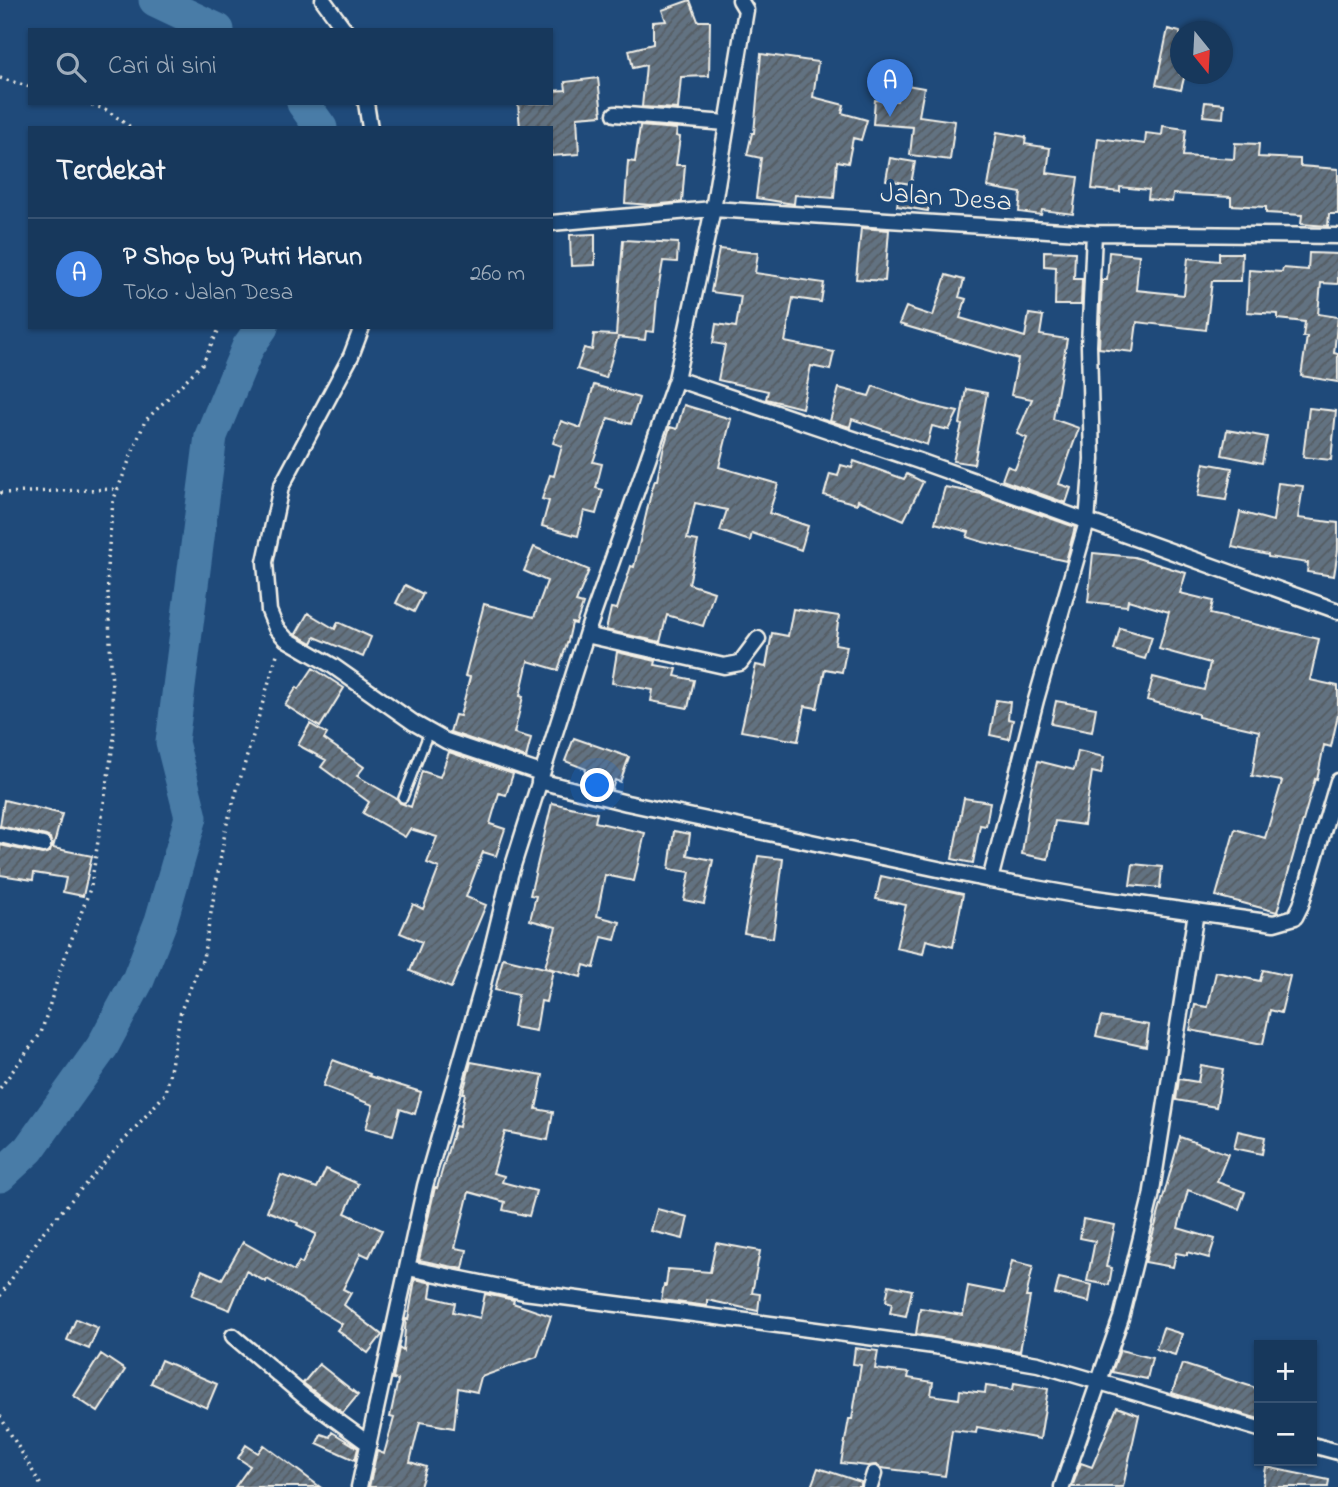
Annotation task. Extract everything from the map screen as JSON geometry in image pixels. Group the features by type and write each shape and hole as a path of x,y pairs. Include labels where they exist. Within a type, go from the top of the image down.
{"street":[{"path":"323,0 341,25"},
{"path":"359,1487 425,1186 481,992 510,875 586,635 676,379 713,209 748,3"},
{"path":"366,105 370,126"},
{"path":"615,114 726,123"},
{"name":"Jalan Desa","path":"553,223 713,209 1094,233 1338,236"},
{"path":"990,880 1087,522 1092,460 1089,346 1094,233"},
{"path":"361,329 351,356 281,487 265,562 268,603 276,628 282,635 446,741 540,777 627,803 990,880 1081,896 1274,923 1295,917 1301,905 1338,781"},
{"path":"676,379 919,461 1338,611"},
{"path":"586,635 724,666 740,663 758,639"},
{"path":"0,835 43,845"},
{"path":"1062,1487 1121,1318 1150,1196 1196,912"},
{"path":"408,1268 524,1292 947,1349 1038,1364 1254,1428"},
{"path":"233,1336 306,1398 369,1444"},
{"path":"1317,1446 1338,1452"}],"lane":[{"path":"403,798 430,732"}],"path":[{"path":"0,78 28,86"},
{"path":"92,105 105,109 129,126"},
{"path":"0,1088 41,1033 60,971 92,886 114,738 107,568 113,501 145,421 202,364 219,329"},
{"path":"0,493 117,489"},
{"path":"0,1296 44,1231 166,1093 181,1010 203,958 226,827 282,635"},
{"path":"0,1416 42,1487"}],"building":[{"path":"690,0 698,21 710,21 709,76 681,77 678,109 642,107 646,65 633,68 629,50 653,44 653,22 666,21 662,10"},
{"path":"1168,29 1170,84 1182,84 1181,90 1156,85"},
{"path":"761,54 818,62 813,97 844,105 842,113 867,120 861,140 853,138 848,163 837,161 834,198 795,195 794,204 756,198 761,158 747,155 754,133"},
{"path":"598,78 602,115 577,117 579,154 553,156 553,126 520,126 518,105 553,105 553,91 566,90 565,82"},
{"path":"901,84 924,88 919,116 955,121 950,160 910,155 913,127 873,124 875,100 897,101"},
{"path":"1205,102 1224,104 1223,118 1203,116"},
{"path":"640,126 677,129 676,136 680,137 676,165 685,165 682,202 651,205 625,203 628,161 635,162"},
{"path":"1163,126 1186,129 1183,156 1234,159 1235,143 1259,144 1258,157 1300,159 1300,166 1338,169 1338,214 1329,214 1328,226 1301,224 1302,215 1266,213 1266,207 1231,205 1231,197 1173,194 1172,202 1148,199 1149,190 1120,187 1120,192 1092,189 1098,138 1145,144 1146,133 1162,135"},
{"path":"997,132 1026,137 1025,144 1050,148 1047,173 1078,177 1073,214 1042,210 1041,215 1019,212 1021,193 988,187"},
{"path":"890,158 915,162 911,184 886,180"},
{"path":"900,189 931,194 928,211 897,206"},
{"path":"861,228 889,230 885,281 856,279"},
{"path":"595,234 595,265 571,266 570,235"},
{"path":"623,240 678,243 677,262 663,261 654,332 646,331 645,340 618,337 606,378 577,369 584,348 592,350 594,334 616,335"},
{"path":"719,249 758,253 755,273 824,283 821,302 793,298 785,342 834,352 830,370 811,366 802,408 766,399 768,391 718,380 725,345 713,343 716,324 736,327 741,296 711,292"},
{"path":"1044,251 1075,252 1074,279 1082,279 1081,305 1055,305 1056,267 1044,266"},
{"path":"1109,252 1139,255 1136,290 1184,295 1188,258 1219,261 1219,253 1242,253 1241,281 1212,281 1206,330 1137,322 1133,352 1099,348 1102,280 1107,280"},
{"path":"1309,253 1338,254 1338,284 1321,283 1318,314 1338,317 1334,353 1338,354 1338,382 1301,376 1307,337 1303,337 1305,322 1278,319 1278,314 1247,312 1249,270 1308,270"},
{"path":"946,275 964,280 959,297 966,299 960,318 1025,337 1029,314 1043,316 1040,335 1067,339 1053,419 1079,428 1059,484 1071,488 1066,503 1002,480 1007,466 1015,469 1027,438 1017,434 1032,399 1011,395 1018,359 899,324 906,307 933,316"},
{"path":"594,385 639,398 631,424 608,418 593,462 602,464 596,488 603,490 596,514 584,511 578,536 542,526 549,501 542,499 550,475 554,476 562,446 553,443 561,421 581,428"},
{"path":"873,386 922,404 958,412 949,430 932,426 927,445 852,419 850,427 830,421 839,388 869,396"},
{"path":"966,389 987,393 974,464 953,461 962,425"},
{"path":"684,405 731,419 719,467 778,484 769,513 808,526 801,550 752,533 750,541 720,531 727,510 695,503 687,539 698,541 689,584 714,592 703,626 667,615 660,642 606,630 611,608 617,609 631,566 634,567 670,427 677,429"},
{"path":"1309,408 1336,411 1331,460 1303,457"},
{"path":"1227,430 1267,437 1262,463 1222,455"},
{"path":"854,461 904,479 907,474 923,482 904,520 858,500 857,504 824,495 830,474 838,476 841,465 852,468"},
{"path":"1204,463 1232,468 1226,500 1198,496"},
{"path":"1278,483 1303,486 1298,518 1338,523 1334,576 1307,572 1308,563 1268,557 1232,547 1240,512 1273,521"},
{"path":"945,487 982,494 1075,527 1066,561 983,542 967,537 969,532 935,523"},
{"path":"534,547 589,570 576,602 583,604 576,624 572,623 558,670 528,661 514,733 531,738 526,758 450,732 455,715 460,716 470,677 465,676 484,604 534,617 547,581 524,571"},
{"path":"1093,553 1134,557 1186,573 1180,593 1213,601 1210,614 1319,639 1310,680 1338,686 1338,715 1331,747 1324,745 1317,780 1315,779 1277,912 1216,896 1235,829 1265,838 1282,781 1252,776 1259,731 1198,717 1198,714 1147,700 1153,677 1204,690 1210,663 1159,649 1169,612 1128,600 1127,606 1088,602"},
{"path":"405,585 423,594 414,612 396,603"},
{"path":"793,609 839,616 835,644 847,646 842,672 825,669 817,708 805,706 798,741 741,731 756,665 766,667 772,633 788,636"},
{"path":"308,613 335,629 338,622 371,637 363,657 315,637 312,643 296,634"},
{"path":"1120,628 1152,637 1145,659 1114,650"},
{"path":"617,652 656,661 655,665 677,669 675,676 694,680 688,708 651,701 653,690 612,683"},
{"path":"313,668 344,688 320,727 285,705"},
{"path":"996,700 1010,702 1008,719 1013,720 1009,739 990,735"},
{"path":"1056,701 1096,708 1092,732 1051,724"},
{"path":"310,724 327,734 324,739 364,767 357,776 411,807 422,771 440,777 449,752 513,774 506,795 499,793 490,824 505,829 496,856 483,852 466,897 486,905 451,988 410,971 422,942 400,933 413,904 423,909 439,868 427,863 437,837 410,829 405,837 363,813 369,802 321,767 326,760 298,745"},
{"path":"574,738 629,757 620,782 615,780 612,789 582,781 586,769 565,761"},
{"path":"1078,751 1104,757 1101,774 1092,772 1084,825 1055,821 1048,859 1022,854 1031,789 1038,761 1074,770"},
{"path":"964,798 990,802 986,826 980,825 973,863 952,859"},
{"path":"4,800 62,814 53,848 92,856 83,896 63,892 66,878 34,873 33,880 0,875 0,845 42,854 50,852 52,846 50,838 46,836 0,826"},
{"path":"552,803 597,813 595,822 645,833 634,881 605,875 597,916 620,922 615,940 602,937 594,968 584,965 581,977 545,967 556,927 530,920 536,896 530,895"},
{"path":"674,831 690,834 687,855 713,860 704,904 684,900 690,872 669,869"},
{"path":"758,856 783,859 773,938 744,933"},
{"path":"1133,864 1162,867 1160,888 1130,885"},
{"path":"881,876 963,894 953,947 926,940 923,954 896,948 906,905 876,899"},
{"path":"503,958 553,970 546,1002 541,1001 536,1031 513,1027 518,995 495,990"},
{"path":"1263,970 1290,976 1281,1013 1270,1010 1263,1044 1190,1030 1195,1005 1208,1007 1216,972 1260,981"},
{"path":"1101,1017 1149,1025 1146,1047 1096,1036"},
{"path":"333,1060 370,1074 369,1076 421,1092 415,1114 400,1109 393,1135 366,1128 373,1105 323,1086"},
{"path":"471,1062 543,1075 536,1109 553,1112 548,1140 505,1132 493,1173 504,1176 502,1182 536,1191 529,1216 503,1210 505,1202 469,1192 455,1248 467,1250 463,1269 419,1260 435,1187 437,1188 455,1126 459,1127 463,1093"},
{"path":"1201,1065 1223,1069 1216,1107 1176,1100 1179,1079 1198,1082"},
{"path":"1238,1131 1265,1137 1262,1154 1234,1148"},
{"path":"1180,1137 1228,1154 1217,1182 1245,1192 1239,1209 1188,1190 1178,1228 1215,1239 1209,1258 1187,1252 1187,1255 1176,1253 1173,1267 1145,1262"},
{"path":"326,1169 358,1184 345,1213 382,1230 369,1257 361,1253 343,1289 351,1293 344,1305 382,1335 368,1353 337,1330 342,1324 267,1279 266,1282 246,1271 230,1310 192,1295 202,1270 222,1279 243,1242 294,1271 299,1262 302,1264 316,1234 297,1225 298,1223 267,1211 281,1175 317,1188"},
{"path":"657,1209 688,1217 683,1239 651,1231"},
{"path":"1083,1219 1115,1225 1106,1267 1112,1268 1109,1285 1087,1281 1095,1241 1080,1238"},
{"path":"716,1243 760,1251 752,1293 760,1294 758,1311 707,1300 707,1306 661,1300 668,1269 710,1272"},
{"path":"1012,1261 1033,1266 1026,1297 1030,1297 1020,1351 916,1334 920,1308 963,1315 968,1286 1004,1293"},
{"path":"1059,1278 1092,1285 1089,1302 1055,1294"},
{"path":"415,1279 432,1283 430,1297 455,1303 453,1312 480,1318 485,1294 514,1300 513,1303 551,1316 537,1357 481,1377 477,1392 458,1388 454,1428 420,1422 410,1462 426,1467 420,1487 369,1487 377,1451 384,1454 394,1418 390,1417 398,1380 393,1379 399,1348 403,1351 406,1319 408,1320"},
{"path":"889,1285 912,1290 906,1316 890,1313 892,1303 886,1301"},
{"path":"76,1319 98,1328 89,1349 67,1340"},
{"path":"1163,1328 1182,1334 1175,1355 1156,1349"},
{"path":"855,1348 878,1351 875,1369 909,1373 908,1378 933,1382 931,1395 959,1399 960,1390 985,1393 986,1386 1013,1390 1014,1383 1048,1389 1040,1439 977,1427 976,1433 952,1430 945,1476 881,1468 876,1465 841,1463 861,1365 853,1364"},
{"path":"1120,1350 1152,1358 1147,1379 1112,1372"},
{"path":"101,1354 125,1370 98,1412 74,1396"},
{"path":"161,1360 217,1384 207,1408 151,1383"},
{"path":"319,1364 358,1395 343,1413 303,1383"},
{"path":"1182,1364 1254,1387 1254,1418 1172,1393"},
{"path":"1117,1407 1139,1415 1123,1487 1072,1487 1081,1463 1092,1467"},
{"path":"332,1432 358,1448 355,1460 317,1443 321,1434 330,1437"},
{"path":"246,1445 258,1453 264,1445 320,1487 235,1487 250,1466 238,1458"},
{"path":"1266,1467 1329,1480 1328,1487 1263,1487"},
{"path":"818,1468 861,1482 861,1487 811,1487"}],"waterway":[{"path":"155,0 214,28"},
{"path":"304,105 320,126"},
{"path":"0,1176 29,1149 102,1047 138,980 161,921 191,817 172,742 211,436 248,347 261,329"}],"place":[{"name":"P Shop by Putri Harun","path":"890,117"}]}
